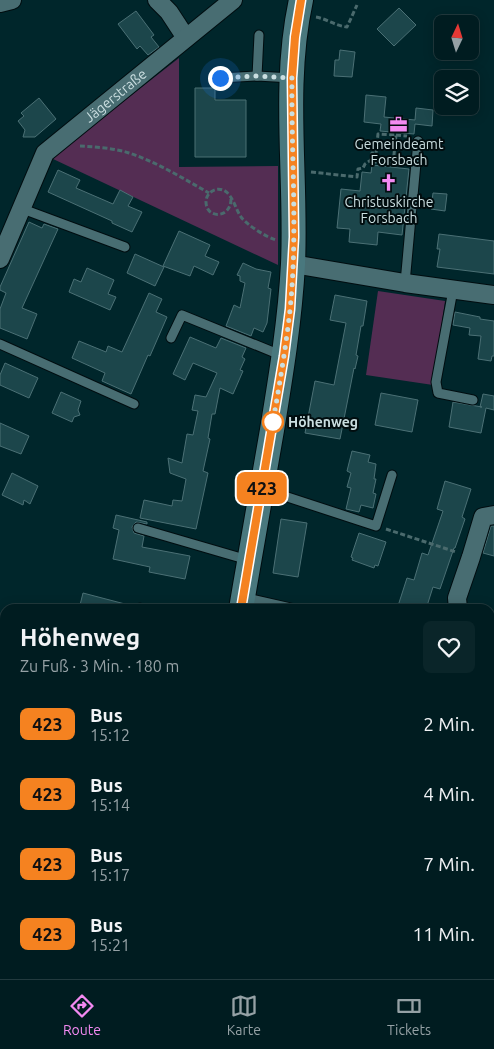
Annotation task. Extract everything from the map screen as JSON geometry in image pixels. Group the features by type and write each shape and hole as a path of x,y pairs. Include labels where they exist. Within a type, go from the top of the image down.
{"main road":[{"path":"242,603 284,356 290,309 294,237 292,78 300,7"}],"street":[{"path":"0,3 12,0"},
{"path":"157,0 186,38"},
{"name":"Jägerstraße","path":"0,259 20,208 45,153 232,0"},
{"path":"293,264 405,283 494,295"},
{"path":"458,604 457,598 483,517 494,515"}],"lane":[{"path":"257,76 259,35"},
{"path":"220,78 257,76 292,78"},
{"path":"405,283 418,141"},
{"path":"20,208 125,247"},
{"path":"453,290 436,382 438,393 473,400"},
{"path":"171,338 182,315 284,356"},
{"path":"0,344 134,404"},
{"path":"262,488 376,526 392,474"},
{"path":"138,528 249,561"}],"path":[{"path":"300,7 340,27 347,27 357,5"},
{"path":"378,134 396,135 393,164 375,162 376,153 378,134"},
{"path":"54,144 87,146 129,153 209,193"},
{"path":"308,172 357,177 358,170 371,160 372,153 376,153"},
{"path":"231,199 229,209 224,213 218,215 207,208 206,201 209,193 213,190 224,190 229,194 238,208 241,217 248,224 270,238 279,241 294,237"},
{"path":"376,526 471,557"}],"shaded area":[{"path":"179,58 179,167 278,166 278,265 51,158"},
{"path":"378,291 445,301 433,385 366,375"}],"building":[{"path":"399,8 416,25 394,46 377,29"},
{"path":"136,11 154,35 151,37 159,47 148,55 140,46 137,49 118,24"},
{"path":"340,50 355,52 352,77 334,76 335,60 339,60"},
{"path":"195,88 215,88 215,100 246,100 246,157 195,157"},
{"path":"366,95 386,97 384,117 415,120 416,108 433,110 432,126 415,124 414,134 380,131 381,124 364,122"},
{"path":"39,98 56,119 35,137 23,137 25,130 18,121 24,116 21,113"},
{"path":"372,165 409,169 402,235 378,232 377,245 349,242 350,229 337,228 341,189 360,191 362,172 371,173"},
{"path":"58,170 80,180 76,188 113,204 120,190 133,197 128,206 142,212 132,232 48,192"},
{"path":"433,193 447,194 445,211 431,209"},
{"path":"29,222 42,228 44,224 58,229 22,308 37,314 27,339 0,328 0,309 6,293 0,290 0,287"},
{"path":"179,231 210,245 205,256 219,262 213,275 194,266 190,276 163,266"},
{"path":"439,234 494,241 494,274 437,267 440,249 437,249"},
{"path":"135,254 164,267 155,286 127,273"},
{"path":"243,263 256,269 271,272 268,288 271,289 267,323 263,332 254,328 251,336 226,326 234,305 240,308 245,283 240,281 240,276 237,275"},
{"path":"87,268 114,280 108,294 116,297 110,310 69,292 74,279 81,282"},
{"path":"149,293 162,299 156,312 167,317 131,394 102,381 105,373 72,358 79,341 106,352 108,346 122,352"},
{"path":"335,295 367,301 356,355 358,356 340,439 305,433 315,381 334,385 346,323 330,320"},
{"path":"455,312 494,321 494,356 492,356 491,361 478,359 481,336 469,335 470,328 453,325"},
{"path":"190,337 216,348 221,338 246,348 242,357 245,359 240,370 243,371 233,394 220,388 215,414 212,414 208,438 210,439 203,471 208,473 196,529 140,518 144,500 172,506 173,500 182,501 186,479 170,473 168,458 182,463 187,434 193,435 198,411 192,410 195,395 206,397 217,373 193,363 185,380 173,374"},
{"path":"5,363 38,378 29,398 0,385 0,375"},
{"path":"61,392 81,401 78,410 80,415 74,417 72,422 52,413"},
{"path":"381,393 418,400 412,432 375,425"},
{"path":"483,394 494,396 494,410 486,408 481,433 449,427 453,402 480,407"},
{"path":"0,423 29,436 21,454 0,446"},
{"path":"352,451 370,455 368,462 376,464 374,479 376,479 373,493 376,494 373,508 361,505 359,512 346,509 351,488 347,487 351,473 347,471"},
{"path":"12,473 38,486 30,504 24,500 23,505 2,495"},
{"path":"445,481 471,489 462,517 465,519 440,589 433,587 428,604 399,604 407,578 414,580 422,553 428,555 443,511 437,509"},
{"path":"116,515 147,522 147,524 136,522 132,527 134,533 144,536 142,547 190,556 185,579 149,572 150,567 113,559 119,530 113,528"},
{"path":"281,519 307,523 298,577 273,573"},
{"path":"491,526 494,526 494,556 483,553"},
{"path":"359,533 386,542 378,566 375,565 374,568 352,560 353,558 351,557"},
{"path":"83,593 125,604 80,604"}],"bus line":[{"name":"423","path":"242,604 284,356 290,309 294,237 292,78 295,37 301,0"}],"place":[{"name":"Gemeindeamt Forsbach","path":"399,124"},
{"name":"Christuskirche Forsbach","path":"389,182"},
{"name":"Höhenweg","path":"273,422"}],"route":[{"path":"220,78 257,76 292,78 294,237 292,280 284,356 273,422"}]}
